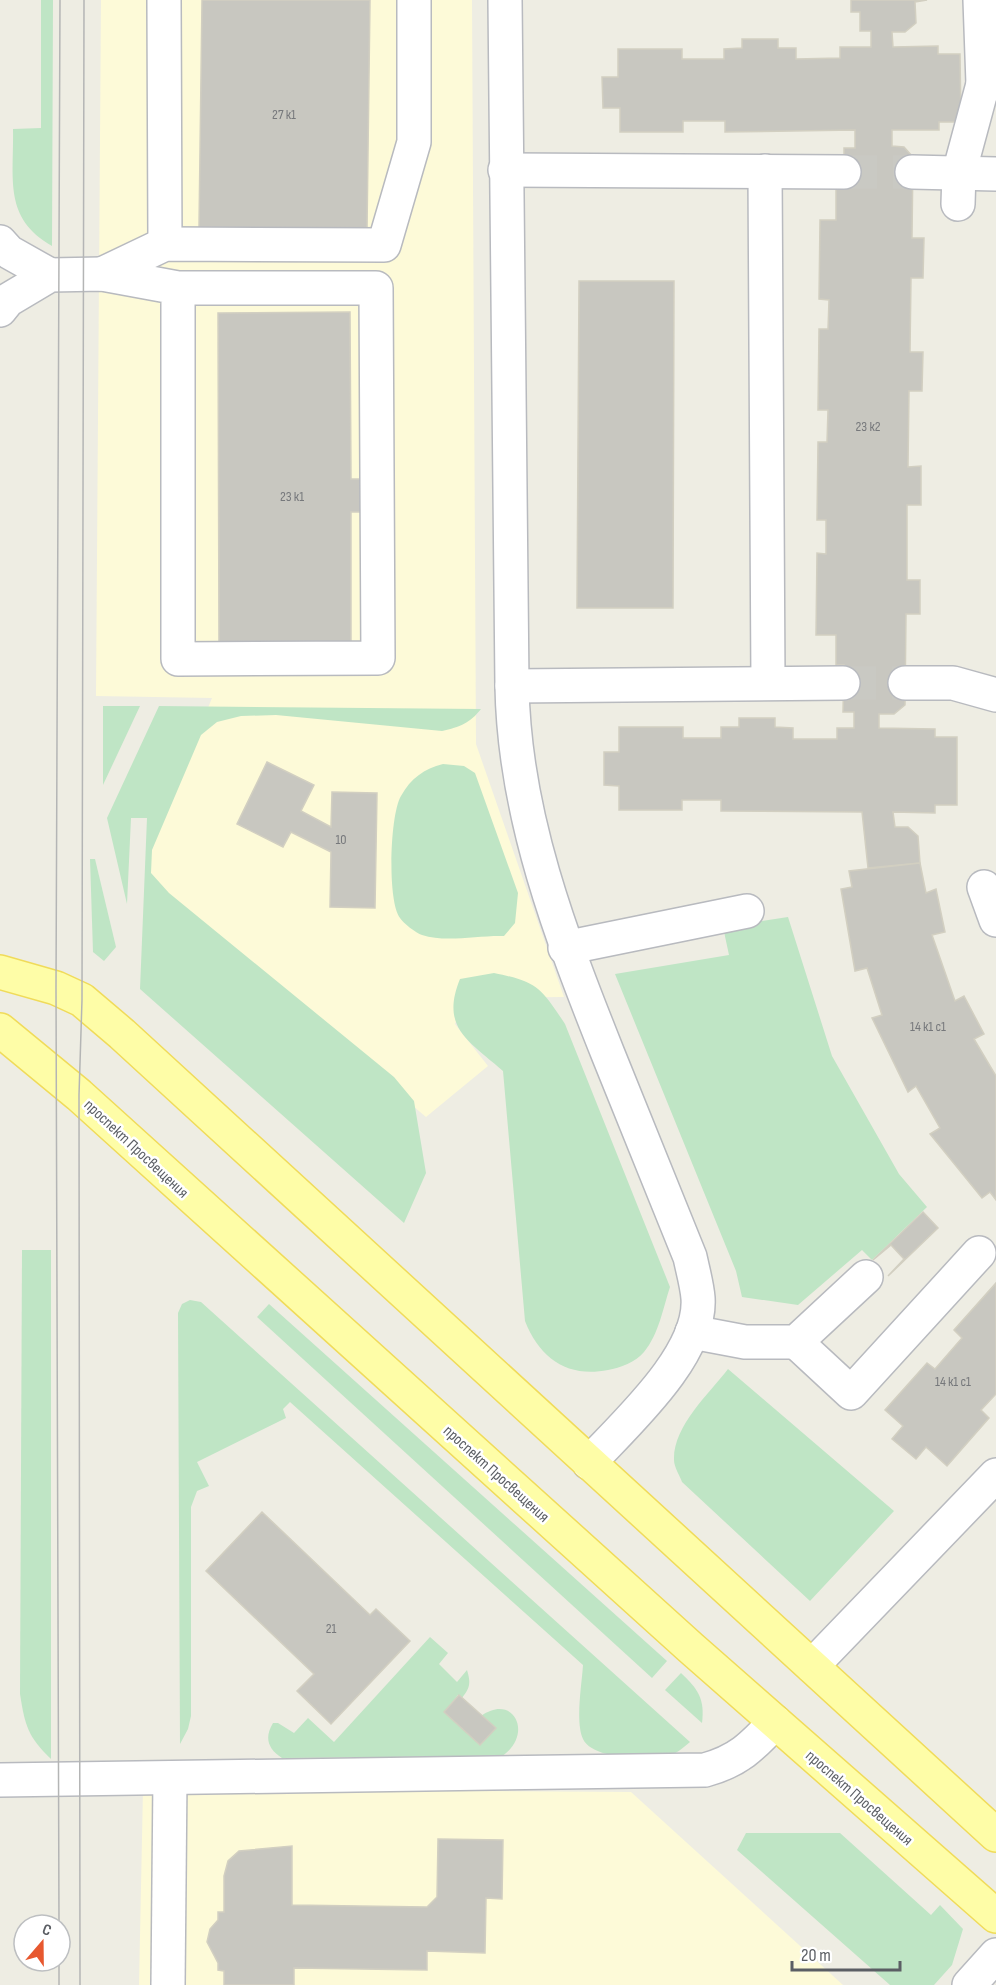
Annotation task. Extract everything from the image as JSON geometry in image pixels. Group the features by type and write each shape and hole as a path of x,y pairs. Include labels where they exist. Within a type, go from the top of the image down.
{"main road":[{"path":"0,972 56,988 82,1000 996,1835"},
{"name":"проспект Просвещения","path":"0,1029 79,1095 775,1722 996,1916"}],"street":[{"path":"164,0 165,244"},
{"path":"102,274 165,244 384,246 414,142 414,0"},
{"path":"505,0 505,170 512,686 515,747 541,872 565,948 690,1257 698,1300 692,1332 676,1366 589,1463"},
{"path":"959,189 989,84 980,0"},
{"path":"505,170 844,172"},
{"path":"765,171 768,682"},
{"path":"912,172 959,189 996,174"},
{"path":"0,242 9,252 50,275"},
{"path":"0,310 8,300 50,275 102,274 178,288 376,288 378,658 177,659 178,288"},
{"path":"512,686 843,683"},
{"path":"905,683 952,683 996,695"},
{"path":"984,887 996,920"},
{"path":"565,948 747,911"},
{"path":"692,1332 746,1342 796,1342 851,1393 979,1253"},
{"path":"796,1342 866,1277"},
{"path":"812,1666 996,1475"},
{"path":"0,1780 705,1770 723,1765 748,1751 775,1722"},
{"path":"168,1985 170,1778"},
{"path":"969,1985 996,1955"}],"shaded area":[{"path":"101,0 472,0 476,744 564,997 465,998 455,1024 488,1066 426,1117 166,897 148,877 149,851 212,698 96,696"},
{"path":"143,1789 631,1792 843,1985 139,1985"}],"green space":[{"path":"41,0 53,0 52,246 36,235 25,223 14,196 13,181 13,129 41,128"},
{"path":"103,706 140,706 103,785"},
{"path":"159,706 481,709 464,724 442,731 276,715 241,716 217,722 201,735 152,850 151,873 169,893 394,1077 414,1101 426,1173 404,1223 140,989 147,818 131,818 127,904 107,818"},
{"path":"443,764 464,766 475,773 518,893 515,923 504,936 452,939 422,935 400,918 396,909 392,877 392,838 397,806 401,796 414,779"},
{"path":"90,859 95,859 116,947 104,961 93,952"},
{"path":"788,917 832,1056 899,1174 927,1207 872,1260 862,1250 798,1305 742,1297 736,1271 615,974 729,955 723,927"},
{"path":"494,973 520,980 537,988 544,994 565,1024 670,1287 657,1329 649,1345 637,1359 618,1368 594,1372 580,1371 557,1363 539,1346 525,1321 503,1071 469,1042 456,1022 454,1010 460,979"},
{"path":"22,1250 51,1250 51,1759 32,1737 20,1694"},
{"path":"190,1300 201,1302 690,1742 673,1754 646,1758 621,1757 597,1751 589,1746 583,1739 579,1723 583,1665 290,1402 283,1409 286,1418 197,1462 209,1486 197,1491 191,1507 191,1716 188,1729 180,1744 178,1313 182,1304"},
{"path":"269,1304 667,1661 652,1678 257,1317"},
{"path":"728,1369 894,1511 810,1601 682,1482 675,1466 675,1447 679,1435 702,1400"},
{"path":"430,1637 448,1653 439,1664 457,1682 467,1670 469,1678 465,1694 462,1698 458,1695 444,1712 480,1745 495,1728 481,1716 493,1710 503,1709 516,1719 517,1738 512,1747 502,1756 282,1758 273,1751 268,1738 273,1723 278,1723 294,1733 308,1718 334,1742"},
{"path":"681,1673 699,1695 703,1715 702,1723 665,1690"},
{"path":"746,1833 840,1833 931,1915 940,1905 963,1929 952,1965 934,1985 890,1985 737,1850"}],"building":[{"path":"202,0 370,0 367,230 199,227"},
{"path":"851,0 927,0 915,2 916,23 905,32 892,32 893,47 938,46 938,54 960,54 961,122 939,122 939,130 892,130 892,146 904,147 913,157 912,238 924,238 923,278 911,278 910,352 923,352 922,391 909,391 908,467 921,466 921,505 907,505 907,580 920,580 920,614 906,614 905,705 894,714 879,714 879,728 935,729 935,737 957,737 957,805 935,805 935,813 893,812 895,827 908,827 918,836 920,863 868,868 862,812 721,811 721,800 682,800 682,810 619,810 619,786 604,785 604,752 619,752 619,727 683,727 683,738 721,738 721,727 739,727 739,718 775,718 775,727 793,728 793,739 837,739 837,728 854,728 854,712 843,712 844,665 836,665 836,635 816,635 817,553 826,554 826,520 817,520 818,442 827,442 828,410 818,410 819,329 828,329 829,300 819,299 820,220 836,220 836,189 844,189 844,148 855,148 855,130 725,132 725,121 683,121 683,132 620,132 620,108 603,108 602,77 618,77 618,49 682,49 682,59 724,59 724,49 742,48 742,39 778,39 778,48 796,48 796,59 840,58 840,47 871,47 871,31 860,31 860,12 851,12"},
{"path":"579,281 674,281 673,608 577,608"},
{"path":"350,312 351,479 365,479 365,512 351,512 351,648 219,648 218,313"},
{"path":"267,762 314,785 301,811 331,827 332,792 377,793 375,908 330,907 331,852 291,832 283,847 237,824"},
{"path":"920,863 926,893 936,889 945,932 932,935 955,1001 964,996 984,1034 974,1039 996,1076 996,1200 990,1192 982,1198 930,1134 940,1128 916,1086 908,1092 872,1018 882,1015 867,968 855,971 841,889 852,887 849,871"},
{"path":"923,1212 938,1228 888,1276 904,1259 891,1245 873,1260"},
{"path":"996,1283 996,1394 981,1410 989,1418 947,1466 926,1447 916,1459 892,1439 903,1426 885,1410 927,1363 935,1369 962,1338 954,1330"},
{"path":"262,1512 370,1615 376,1609 410,1641 331,1724 297,1691 314,1674 206,1571"},
{"path":"459,1695 496,1728 480,1745 444,1712"},
{"path":"438,1839 503,1840 502,1899 486,1898 485,1953 427,1951 427,1970 294,1968 294,1985 224,1985 224,1971 218,1970 218,1963 207,1942 210,1929 218,1920 218,1912 224,1912 224,1876 228,1861 239,1851 292,1846 292,1905 427,1907 437,1897"}],"tunnel":[{"path":"844,172 912,172"},
{"path":"843,683 905,683"}],"tram line":[{"path":"59,1913 56,988 60,0"},
{"path":"80,1985 79,1095 82,1000 84,0"},
{"path":"59,1973 59,1985"}]}
